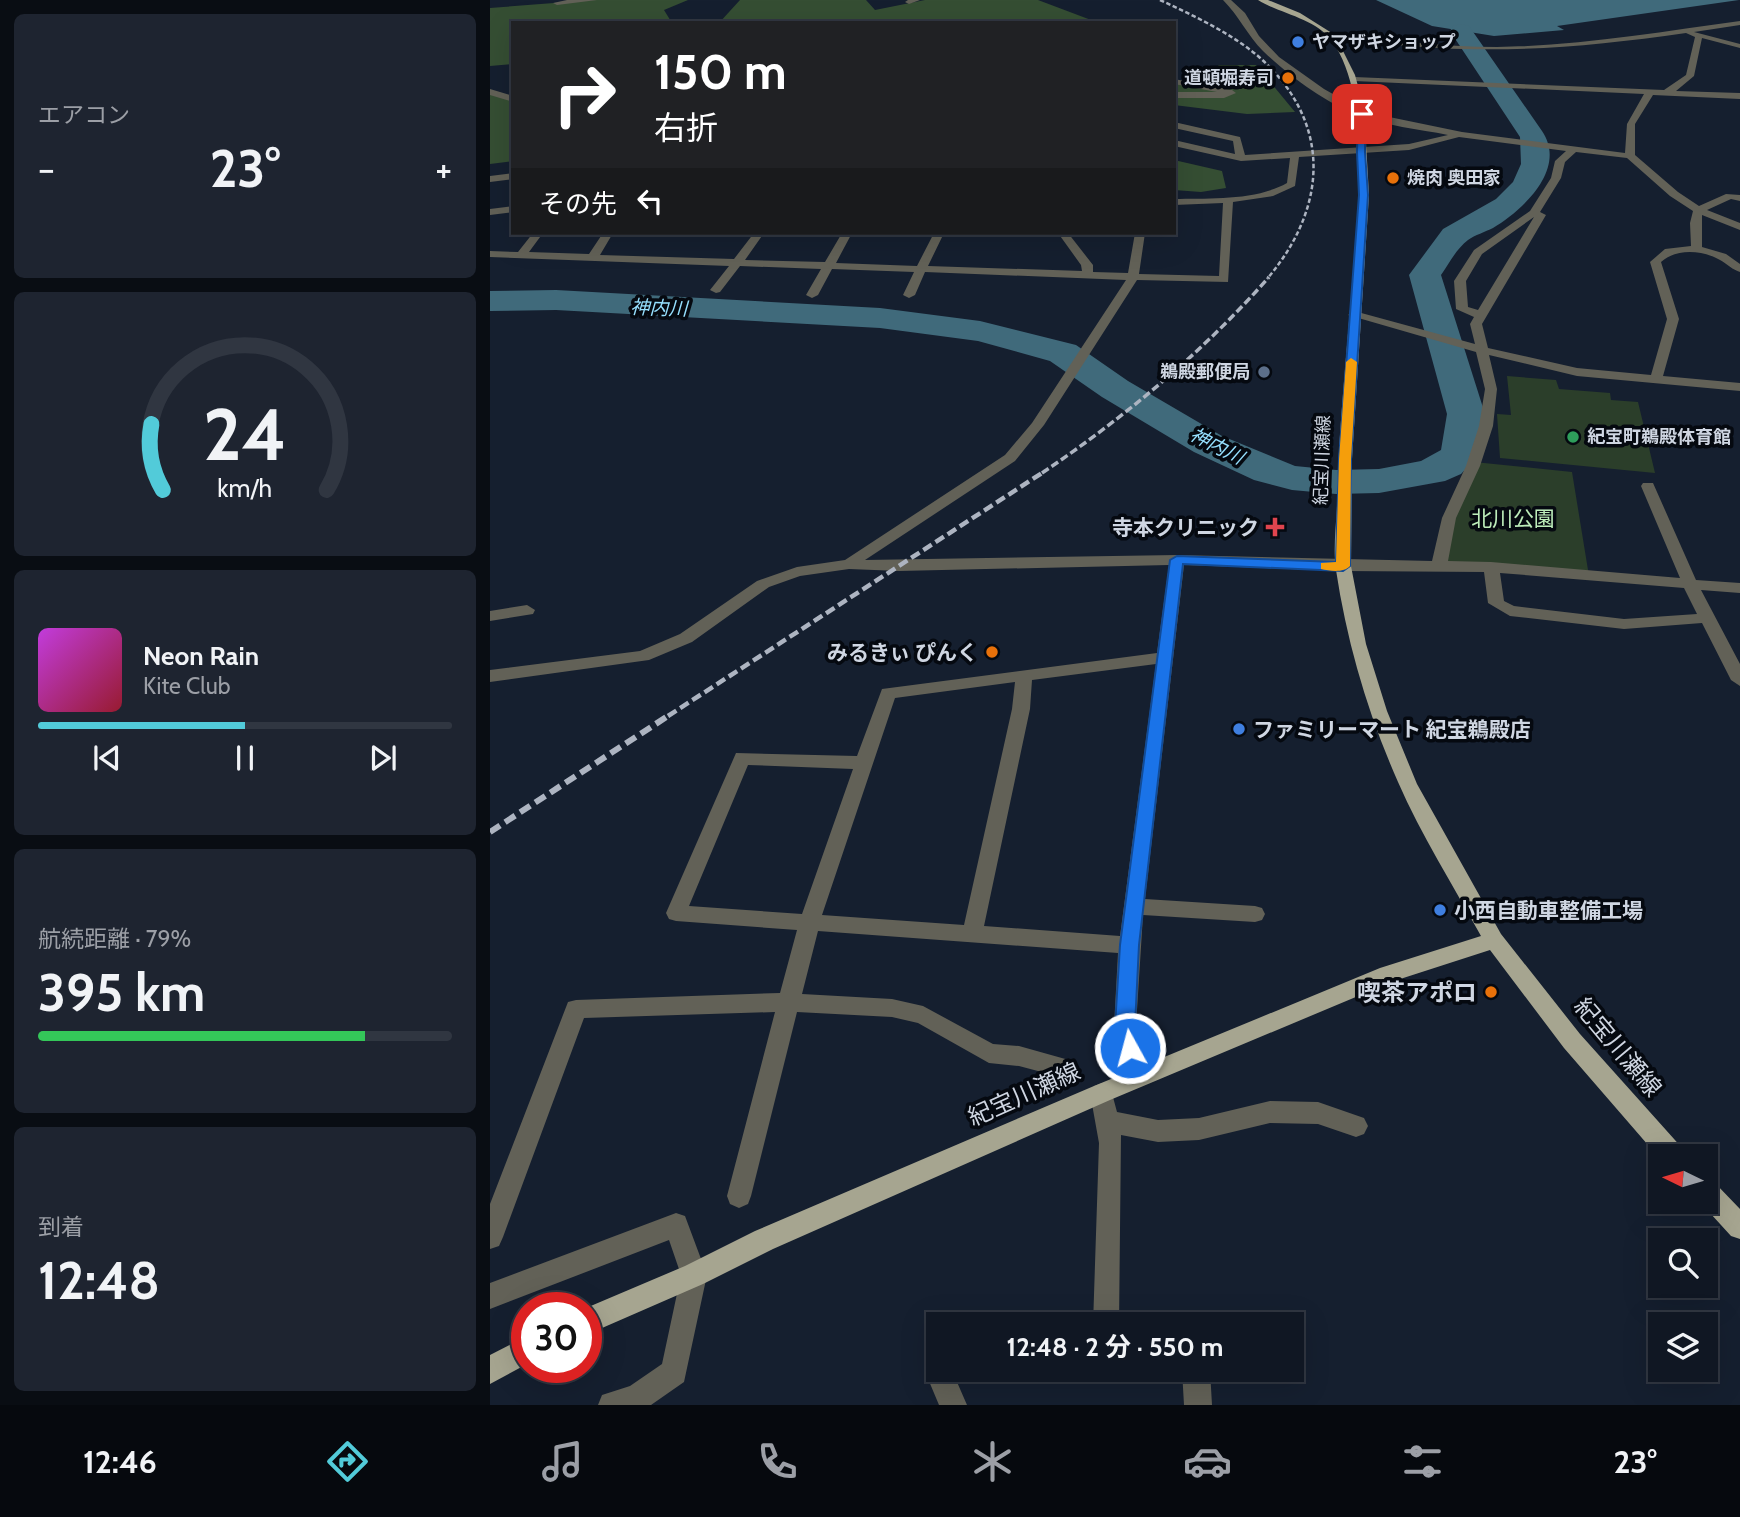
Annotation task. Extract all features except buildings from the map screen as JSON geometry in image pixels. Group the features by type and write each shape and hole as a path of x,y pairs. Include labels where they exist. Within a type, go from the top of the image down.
{"main road":[{"path":"1262,0 1284,8 1332,36"},
{"name":"紀宝川瀬線","path":"1332,36 1354,79 1362,114 1364,195 1345,459 1343,566 1358,644 1378,711 1408,784 1494,940 1572,1041 1663,1144"},
{"name":"紀宝川瀬線","path":"602,1315 694,1275 764,1240 1145,1074 1388,974 1494,940"},
{"path":"1718,1204 1740,1227"},
{"path":"490,1370 511,1358"}],"street":[{"path":"557,3 593,0"},
{"path":"1227,0 1243,12 1255,38 1275,57 1362,114 1462,135 1630,156 1674,194 1698,210 1740,227"},
{"path":"1332,36 1494,49 1540,47 1740,23"},
{"path":"1679,32 1740,46"},
{"path":"1665,93 1688,80 1693,68 1694,46 1700,35"},
{"path":"1354,79 1740,96"},
{"path":"1176,81 1232,93 1176,95"},
{"path":"490,92 511,98"},
{"path":"1630,156 1631,124 1650,92"},
{"path":"1176,125 1237,139 1241,158"},
{"path":"1176,143 1241,158 1361,152 1409,147 1462,135"},
{"path":"1481,315 1462,309 1460,281 1478,253 1534,213 1556,178 1560,161 1567,149"},
{"path":"1176,202 1228,199 1286,189 1292,184 1295,154"},
{"path":"490,179 511,176"},
{"path":"1698,210 1730,196 1740,198"},
{"path":"490,254 1224,280 1228,199"},
{"path":"491,213 511,209"},
{"path":"1698,210 1695,223 1698,248"},
{"path":"1439,566 1449,519 1473,466 1486,426 1490,388 1476,324 1541,215 1534,213"},
{"path":"522,255 537,235"},
{"path":"592,258 607,235"},
{"path":"716,290 758,235"},
{"path":"812,295 845,235"},
{"path":"909,295 939,235"},
{"path":"1064,235 1087,265 1088,276"},
{"path":"849,564 1010,458 1037,425 1133,278 1140,235"},
{"path":"1656,380 1673,319 1655,262 1661,254 1698,248 1722,256 1740,269"},
{"path":"1354,315 1482,350 1577,372 1740,387"},
{"path":"1648,486 1690,584 1740,680"},
{"path":"1145,1074 1130,1048 1125,1026 1129,945 1177,560"},
{"path":"490,676 643,656 686,638 763,584 797,572 849,564 899,566 1177,560 1343,566 1439,566 1740,588"},
{"path":"1491,568 1496,603 1510,611 1624,624 1708,618"},
{"path":"490,616 527,610"},
{"path":"739,1196 809,924 888,693 1166,657"},
{"path":"972,934 1021,709 1024,676"},
{"path":"864,763 742,758 676,913 1129,945"},
{"path":"1134,906 1255,914"},
{"path":"490,1237 576,1009 787,1002 892,1008 923,1014 989,1053 1019,1056 1068,1069"},
{"path":"1102,1093 1111,1143 1106,1312"},
{"path":"1107,1121 1158,1131 1199,1129 1270,1112 1318,1112 1356,1126"},
{"path":"490,1296 676,1225 694,1275 674,1372 630,1403"},
{"path":"943,1382 953,1405"},
{"path":"1197,1382 1198,1405"}],"green space":[{"path":"593,0 688,0 664,10 671,21 511,21 511,64 490,66 490,8"},
{"path":"740,0 866,0 875,10 925,0 1038,0 1094,21 721,21"},
{"path":"1218,65 1256,65 1295,112 1247,114 1176,105 1176,82 1191,86 1235,89"},
{"path":"490,94 511,100 511,161 490,164"},
{"path":"1176,160 1222,171 1226,188 1201,192 1176,190"},
{"name":"紀宝町鵜殿体育館","path":"1507,376 1556,380 1559,389 1610,393 1611,400 1638,402 1655,473 1500,458 1497,414 1511,415"},
{"name":"北川公園","path":"1474,462 1572,472 1589,576 1439,566"}],"water":[{"path":"1376,0 1739,0 1557,26 1564,30 1494,36 1432,26"}],"waterway":[{"name":"神内川","path":"490,301 556,300 880,318 980,331 1063,353 1115,389 1208,444 1268,471 1292,478 1336,482 1379,481 1431,472 1447,465 1460,454 1466,414 1425,275 1454,236 1483,221 1516,196 1531,176 1536,152 1533,137 1461,31"}],"railway":[{"path":"1160,0 1211,25 1258,56 1282,81 1299,108 1310,136 1314,164 1311,194 1302,222 1287,251 1267,279"},
{"path":"1043,472 1162,382 1244,305 1269,277"},
{"path":"668,716 1043,472"},
{"path":"490,832 671,714"}],"slow traffic":[{"path":"1326,566 1343,566 1345,459 1351,362"}],"place":[{"name":"ヤマザキショップ","path":"1298,42"},
{"name":"道頓堀寿司","path":"1288,78"},
{"name":"焼肉 奥田家","path":"1393,178"},
{"name":"鵜殿郵便局","path":"1264,372"},
{"name":"紀宝町鵜殿体育館","path":"1573,437"},
{"name":"寺本クリニック","path":"1275,527"},
{"name":"みるきぃ ぴんく","path":"992,652"},
{"name":"ファミリーマート 紀宝鵜殿店","path":"1239,729"},
{"name":"小西自動車整備工場","path":"1440,910"},
{"name":"喫茶アポロ","path":"1491,992"}],"route":[{"path":"1130,1048 1125,1026 1129,945 1177,560 1343,566 1345,459 1364,195 1362,114"}]}
